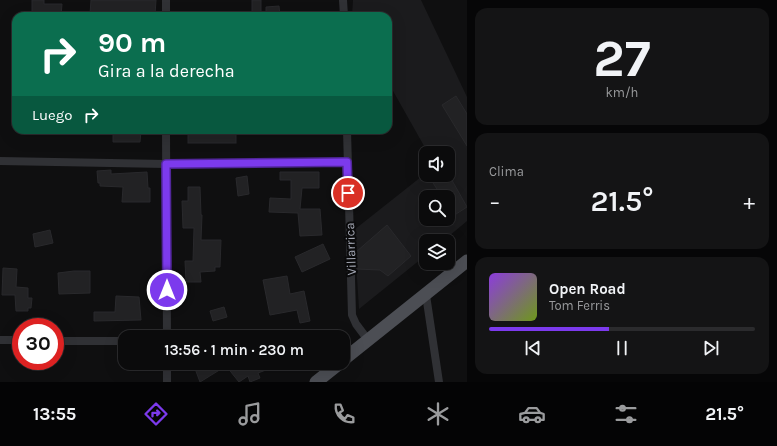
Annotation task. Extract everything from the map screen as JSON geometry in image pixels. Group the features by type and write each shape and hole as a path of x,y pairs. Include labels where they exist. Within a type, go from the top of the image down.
{"main road":[{"path":"350,354 467,261"},
{"path":"316,382 331,370"}],"street":[{"path":"166,0 166,12"},
{"path":"343,0 344,12"},
{"path":"166,134 167,330"},
{"name":"Villarrica","path":"346,134 352,315 356,324 368,340"},
{"path":"0,161 166,164 347,162"},
{"path":"426,295 439,382"},
{"path":"0,340 12,340"},
{"path":"64,341 118,341"},
{"path":"167,370 167,382"}],"shaded area":[{"path":"353,0 421,0 467,97 467,221 451,234 419,234 419,261 359,309 354,230 419,179 419,182 455,182 455,146 424,146 392,89 392,12 352,12"}],"building":[{"path":"32,0 44,0 44,4 62,4 61,12 32,12"},
{"path":"91,0 156,0 155,12 90,12"},
{"path":"252,0 261,0 261,12 252,12"},
{"path":"279,6 280,12 266,12 266,7"},
{"path":"456,96 467,114 467,146 442,105"},
{"path":"113,134 141,134 140,142 113,142"},
{"path":"188,134 236,134 236,143 188,143"},
{"path":"111,170 111,174 147,172 148,188 150,188 150,202 122,202 123,187 100,186 100,183 98,183 97,171"},
{"path":"280,172 319,172 319,188 302,188 300,209 320,209 322,235 300,236 298,213 269,212 270,198 291,199 291,180 280,180"},
{"path":"247,176 249,194 238,196 236,178"},
{"path":"432,182 453,182 467,207 455,215 455,190 438,190"},
{"path":"188,187 200,187 202,215 201,240 221,240 220,267 215,267 215,271 200,272 201,282 186,282 185,261 193,261 194,228 183,228 182,201 188,201"},
{"path":"387,225 411,256 388,276 380,270 356,269 356,252"},
{"path":"50,230 53,243 35,247 33,234"},
{"path":"323,244 330,259 302,272 295,257"},
{"path":"3,268 17,269 16,287 28,288 28,298 32,298 31,308 28,308 28,311 16,311 15,295 2,295"},
{"path":"90,271 90,293 59,294 58,273"},
{"path":"287,276 290,294 304,291 310,321 300,323 297,310 270,315 263,280"},
{"path":"116,296 139,297 141,320 94,321 94,312 115,312"},
{"path":"224,307 227,317 213,321 210,311"},
{"path":"196,370 220,370 200,382"},
{"path":"229,370 266,370 258,373 260,378 250,382 248,376 239,382"}],"route":[{"path":"167,290 166,164 347,162 348,193"}]}
